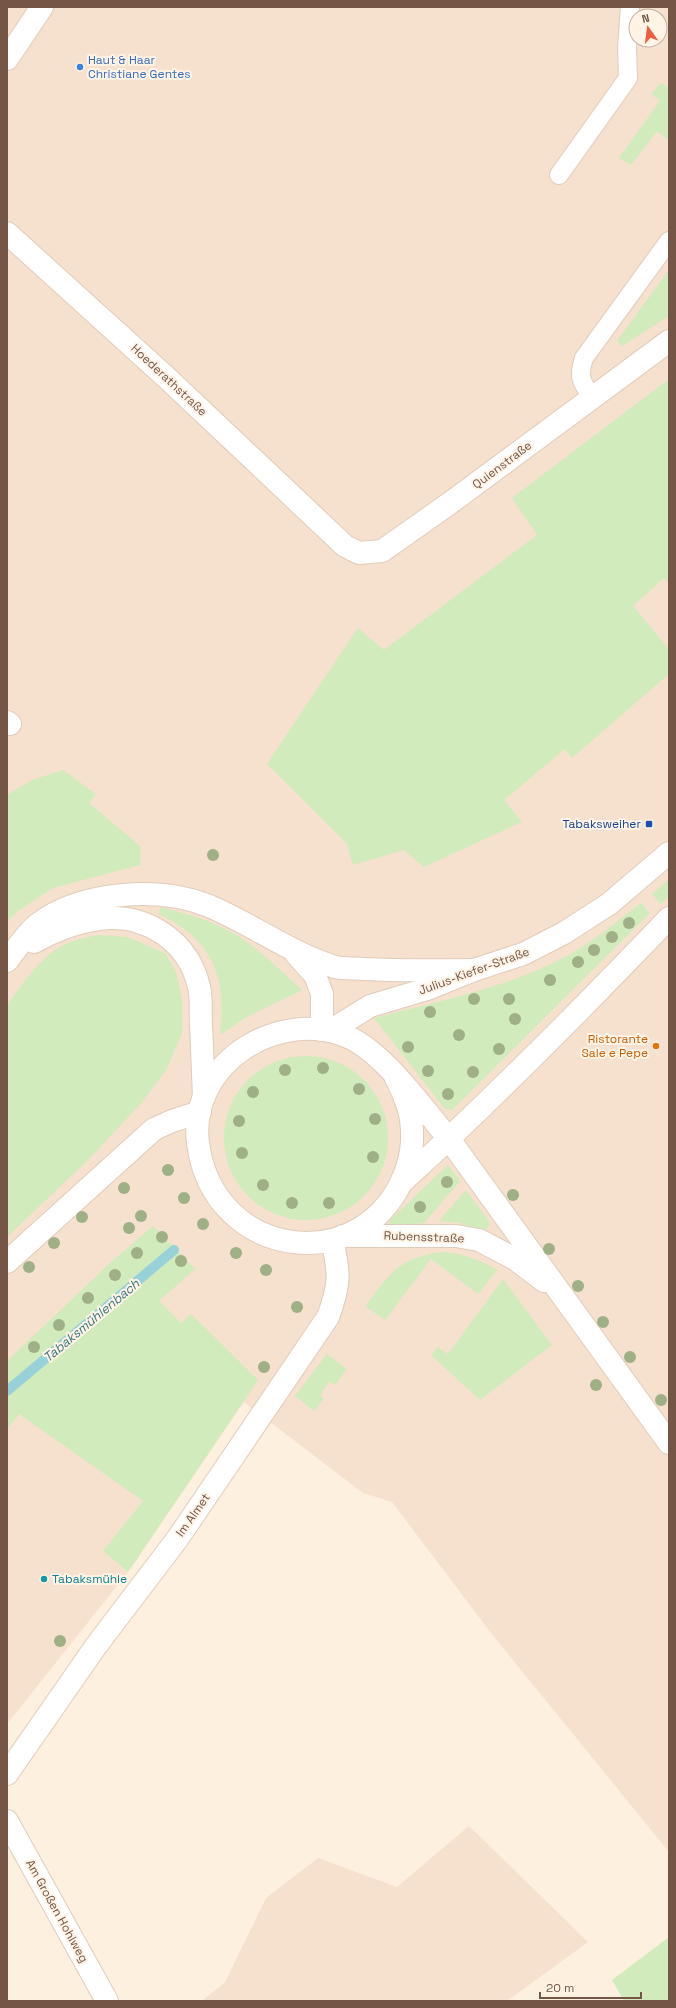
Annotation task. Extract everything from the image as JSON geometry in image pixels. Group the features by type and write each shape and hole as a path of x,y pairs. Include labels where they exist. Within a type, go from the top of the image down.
{"street":[{"path":"7,59 42,7"},
{"name":"Hoederathstraße","path":"7,233 167,378 328,531"},
{"name":"Quienstraße","path":"328,531 345,546 359,553 382,550 450,502 669,340"},
{"name":"Julius-Kiefer-Straße","path":"326,1031 370,1006 427,989 474,970 523,954 564,933 609,904 669,853"},
{"path":"9,958 37,925 60,910 85,901 113,896 154,895 186,900 208,906 239,920 294,951 336,967 391,970 474,970"},
{"path":"9,958 54,930 101,918 148,925 172,939 192,963 200,988 202,1105 197,1137 200,1161 209,1184 227,1209 241,1222 262,1234 286,1242 310,1243 338,1238 374,1218 390,1202 402,1182 410,1156 412,1129 407,1101 395,1076"},
{"path":"402,1182 449,1139 578,1013 669,918"},
{"path":"294,951 315,976 322,994 326,1031"},
{"path":"7,1262 154,1129 202,1105 216,1075 233,1056 254,1041 278,1032 304,1028 326,1031 349,1037 382,1061 449,1139"},
{"name":"Rubensstraße","path":"449,1139 669,1444"},
{"name":"Rubensstraße","path":"338,1238 449,1236 479,1240 515,1259 560,1294"},
{"name":"Im Almet","path":"7,1774 96,1646 182,1531 328,1317 337,1290 338,1238"},
{"name":"Am Großen Hohlweg","path":"7,1821 107,2001"}],"lane":[{"path":"559,175 628,78 627,48 630,7"},
{"path":"592,398 582,384 580,370 584,358 669,241"}],"shaded area":[{"path":"7,7 669,7 669,1852 491,1633 392,1502 363,1493 244,1402 128,1572 7,1724"},
{"path":"469,1826 588,1942 507,2001 202,2001 225,1982 266,1898 318,1858 397,1887"}],"green space":[{"path":"661,83 669,88 669,141 657,131 631,165 619,158 660,101 651,94"},
{"path":"669,270 669,316 622,346 617,341"},
{"path":"669,379 669,583 664,578 633,606 669,649 669,674 572,758 565,749 504,800 522,822 424,867 404,850 353,865 347,844 267,764 358,628 384,650 537,535 512,498"},
{"path":"63,770 96,794 89,803 141,847 140,865 53,888 18,911 7,921 7,795 32,780"},
{"path":"669,879 669,896 661,904 652,894"},
{"path":"641,903 650,913 452,1110 445,1109 374,1018 488,988 553,963 598,936"},
{"path":"161,907 201,918 238,936 263,955 302,990 245,1018 220,1035 222,1014 221,995 218,978 212,962 204,948 192,935 177,924 158,914"},
{"path":"98,935 127,937 165,953 176,972 182,1000 182,1034 166,1070 143,1101 90,1158 7,1237 7,1007 25,980 42,961 60,947 68,943"},
{"path":"306,1056 330,1060 351,1070 364,1080 374,1093 384,1114 388,1138 384,1162 374,1183 364,1196 351,1206 330,1216 306,1220 282,1216 261,1206 248,1196 238,1183 228,1162 224,1138 228,1114 238,1093 248,1080 261,1070 282,1060"},
{"path":"448,1165 460,1181 424,1223 393,1226 389,1224 390,1220"},
{"path":"466,1190 488,1220 490,1225 486,1229 479,1229 460,1223 439,1221"},
{"path":"153,1226 195,1269 159,1301 181,1323 191,1314 258,1380 128,1572 103,1551 143,1501 19,1414 7,1429 7,1361 109,1264"},
{"path":"443,1252 471,1258 497,1270 478,1294 431,1259 385,1320 365,1306 397,1268 416,1258 428,1254"},
{"path":"503,1279 552,1345 480,1400 431,1355 438,1347 448,1354"},
{"path":"327,1354 347,1369 335,1385 330,1381 320,1395 324,1399 314,1411 295,1396"},
{"path":"669,1937 669,2001 624,2001 612,1980"}],"waterway":[{"name":"Tabaksmühlenbach","path":"7,1391 174,1250"}],"place":[{"name":"Haut & Haar Christiane Gentes","path":"80,67"},
{"name":"Tabaksweiher","path":"649,824"},
{"name":"Ristorante Sale e Pepe","path":"656,1046"},
{"name":"Tabaksmühle","path":"44,1579"}]}
